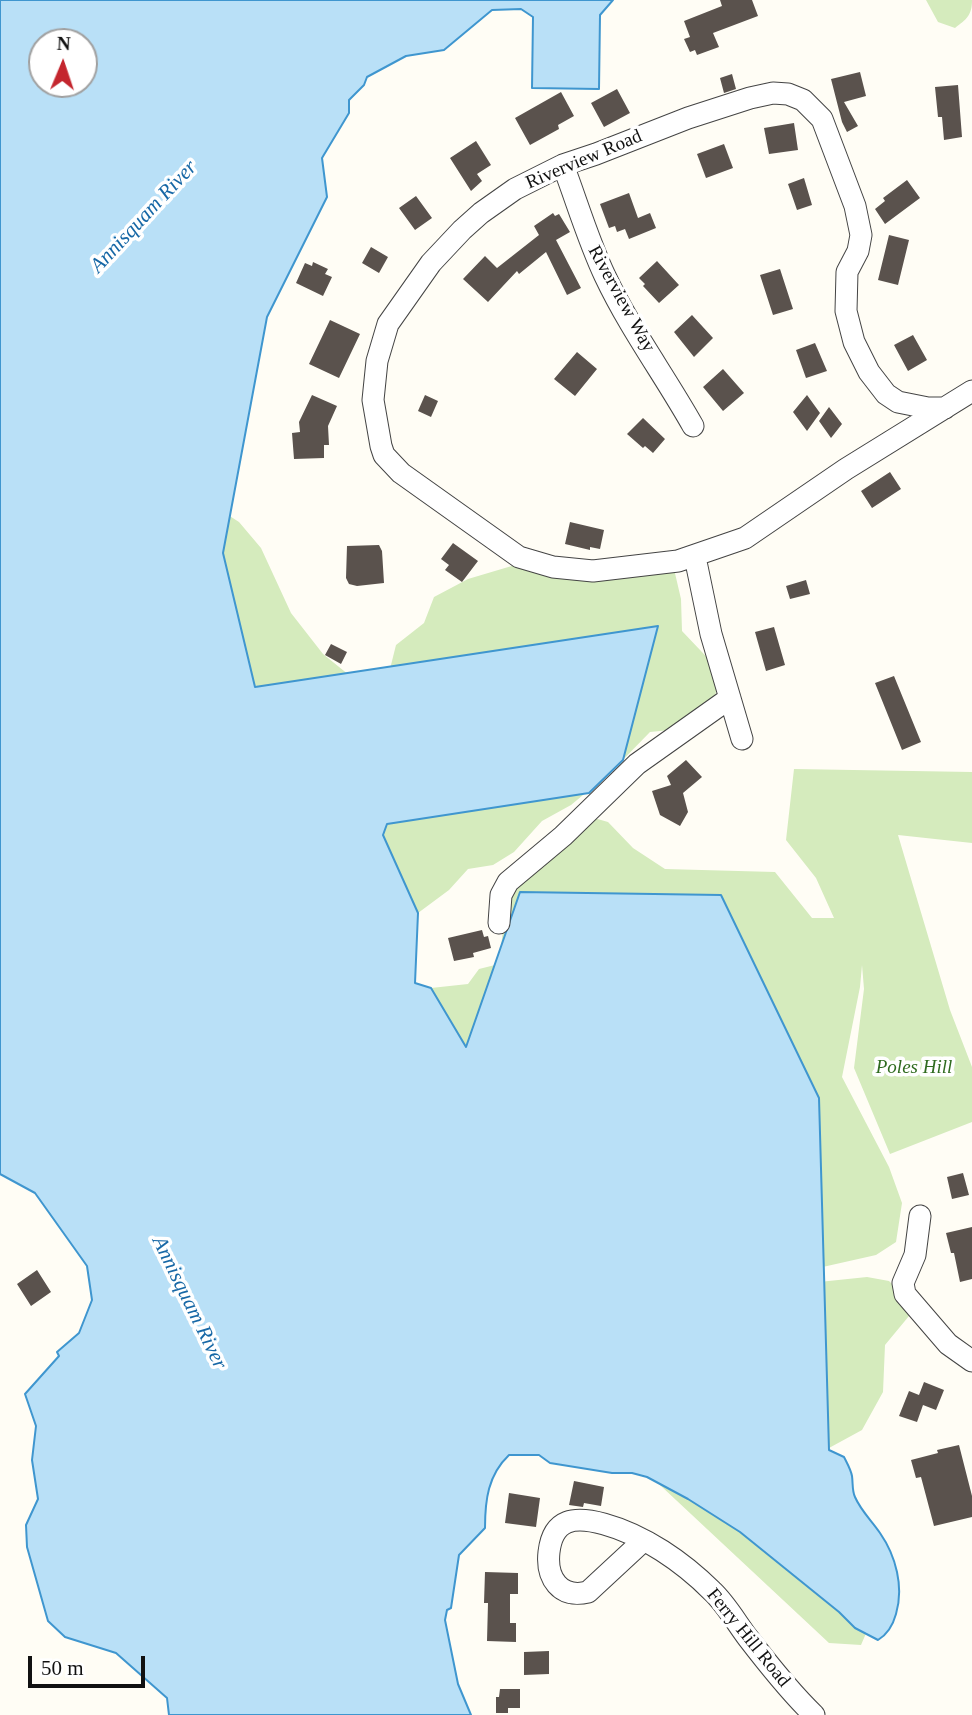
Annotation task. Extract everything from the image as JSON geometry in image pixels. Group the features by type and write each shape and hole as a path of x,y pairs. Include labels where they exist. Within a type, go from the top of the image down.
{"street":[{"name":"Riverview Road","path":"945,408 928,408 898,402 878,385 859,351 846,311 845,285 847,272 860,243 859,221 822,119 803,100 788,94 773,93 688,118 563,165 515,189 481,213 431,263 388,324 382,339 373,400 380,446 384,455 401,473 519,556 553,567 593,571 667,563 695,557 758,530 846,469 945,408 972,391"},
{"name":"Riverview Way","path":"563,165 586,233 606,278 623,312 666,378 693,426"},
{"path":"695,557 711,634 742,738"},
{"path":"499,923 501,895 508,881 562,836 637,764 730,698"},
{"path":"920,1216 915,1255 903,1283 905,1294 948,1344 972,1362"},
{"name":"Ferry Hill Road","path":"643,1541 673,1558 714,1592 755,1647 814,1715"}],"green space":[{"path":"926,0 972,0 972,5 968,16 955,28 938,22"},
{"path":"225,513 239,522 261,548 291,613 323,654 349,675 386,685 396,645 424,623 434,597 468,579 515,565 674,569 681,599 682,631 719,670 715,698 670,730 650,732 612,771 571,805 542,821 514,852 493,865 468,869 449,890 418,913 406,902 269,694 243,677 216,524"},
{"name":"Poles Hill","path":"794,769 972,772 972,843 898,835 950,1010 972,1067 972,1122 890,1154 854,1068 864,989 862,965 842,1077 889,1167 902,1203 896,1242 876,1255 796,1273 819,1282 867,1277 889,1281 908,1300 909,1316 885,1345 883,1392 862,1430 829,1448 823,1444 867,1631 861,1645 829,1643 646,1472 431,988 468,984 479,969 499,964 507,896 587,816 608,822 633,848 665,869 775,872 812,918 834,918 816,878 786,840"}],"water":[{"name":"Annisquam River","path":"0,0 613,0 600,15 599,89 532,88 533,17 521,9 492,10 444,50 406,56 367,77 364,85 349,100 349,113 322,158 327,197 267,317 223,553 255,687 658,626 623,760 589,793 387,824 383,835 418,913 415,983 431,988 466,1047 520,892 721,895 819,1098 829,1450 844,1457 851,1474 855,1497 886,1542 894,1562 899,1593 892,1625 878,1640 855,1628 740,1532 647,1477 550,1463 539,1455 509,1455 496,1471 489,1488 485,1528 459,1555 451,1608 447,1610 445,1620 458,1684 471,1715 169,1715 167,1698 116,1653 65,1637 48,1621 27,1547 26,1525 38,1499 32,1460 36,1426 25,1394 59,1356 57,1352 79,1333 92,1300 87,1266 35,1193 0,1174"}],"building":[{"path":"720,0 752,0 758,16 713,33 719,47 697,55 695,50 690,52 684,39 690,37 684,21 722,6"},
{"path":"860,72 866,96 844,102 858,126 847,132 831,79"},
{"path":"732,74 736,89 724,93 720,78"},
{"path":"958,85 962,137 944,140 935,87"},
{"path":"617,89 630,113 604,127 591,103"},
{"path":"561,92 574,116 558,125 559,129 530,145 515,118"},
{"path":"794,123 798,150 769,154 764,128"},
{"path":"476,141 491,165 477,174 482,181 471,191 450,158"},
{"path":"724,144 733,168 706,178 697,154"},
{"path":"804,178 812,205 797,210 788,184"},
{"path":"907,180 920,198 885,224 875,209 885,201 883,198"},
{"path":"629,193 638,218 650,213 656,228 629,239 625,229 617,232 615,226 609,228 600,204"},
{"path":"416,196 432,218 415,230 399,208"},
{"path":"553,213 555,216 559,214 570,232 556,240 581,288 567,295 546,252 519,274 517,271 488,302 463,279 485,256 497,268 539,235 534,226"},
{"path":"889,235 909,240 898,285 878,280"},
{"path":"371,247 388,257 379,273 362,263"},
{"path":"657,261 679,285 659,303 639,278"},
{"path":"313,262 328,269 325,274 332,277 323,296 296,283 305,263 312,266"},
{"path":"780,269 793,309 773,315 760,275"},
{"path":"692,315 713,338 694,357 674,332"},
{"path":"330,320 360,334 339,378 309,364"},
{"path":"913,335 927,360 908,371 894,345"},
{"path":"815,343 827,371 806,378 796,350"},
{"path":"577,352 597,369 575,396 554,379"},
{"path":"723,369 744,393 723,411 703,387"},
{"path":"312,395 337,406 328,426 329,445 324,445 324,458 294,459 292,433 300,432 299,422"},
{"path":"425,395 438,401 431,417 418,411"},
{"path":"807,395 820,413 807,431 793,412"},
{"path":"829,407 842,424 831,438 819,421"},
{"path":"643,418 665,439 653,453 627,434"},
{"path":"890,472 901,489 872,508 861,491"},
{"path":"570,522 604,530 600,549 590,547 590,550 565,544"},
{"path":"453,543 478,561 462,582 445,570 449,565 441,559"},
{"path":"379,545 382,551 384,583 357,586 349,584 346,578 347,546"},
{"path":"806,580 810,594 790,599 786,586"},
{"path":"774,627 785,665 766,671 755,632"},
{"path":"331,644 347,652 341,664 325,655"},
{"path":"894,676 921,742 902,750 875,683"},
{"path":"686,760 702,777 683,793 688,812 680,826 660,815 652,791 671,785 667,776"},
{"path":"482,930 484,937 488,936 491,948 473,953 474,957 454,961 448,938"},
{"path":"963,1173 969,1195 952,1199 947,1177"},
{"path":"972,1227 972,1279 960,1282 954,1253 951,1253 946,1233"},
{"path":"37,1270 51,1292 31,1306 17,1284"},
{"path":"924,1382 944,1390 936,1410 923,1405 917,1422 899,1416 909,1391 919,1395"},
{"path":"959,1445 972,1496 972,1517 934,1526 921,1477 916,1478 911,1460"},
{"path":"574,1481 604,1487 601,1506 584,1503 583,1507 569,1505"},
{"path":"509,1493 540,1498 536,1527 505,1523"},
{"path":"485,1572 518,1573 518,1594 510,1594 510,1623 516,1623 516,1642 487,1641 488,1603 484,1603"},
{"path":"549,1651 549,1674 524,1675 524,1652"},
{"path":"500,1689 520,1689 520,1708 508,1708 508,1713 496,1713 496,1697 499,1697"}]}
